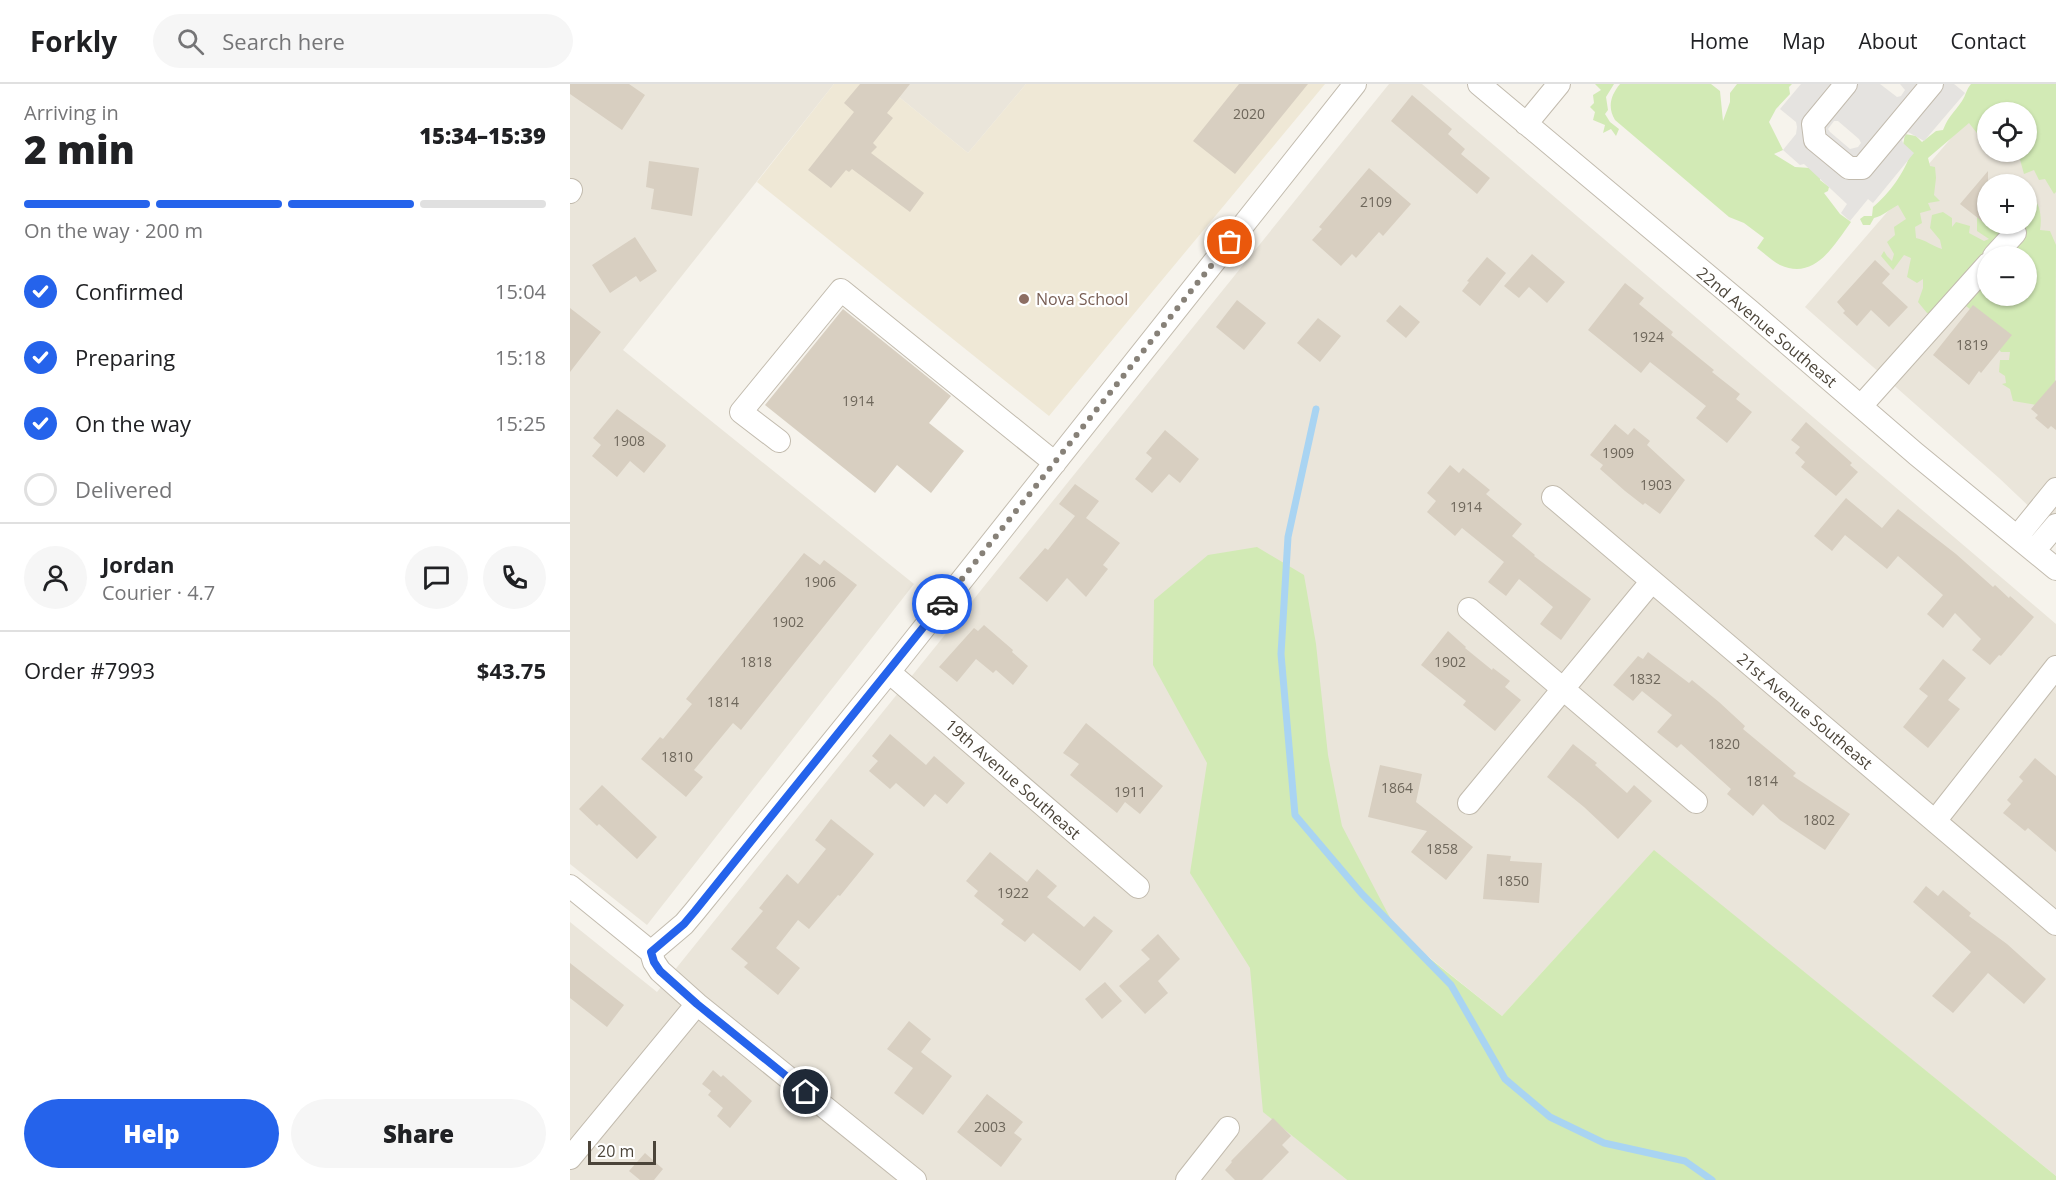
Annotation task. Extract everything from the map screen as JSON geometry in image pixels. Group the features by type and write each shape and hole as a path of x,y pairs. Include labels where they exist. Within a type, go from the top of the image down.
{"street":[{"path":"651,952 684,924 889,672 1355,84"},
{"name":"22nd Avenue Southeast","path":"1479,84 2056,569"},
{"path":"1526,124 1558,84"},
{"path":"1846,84 1813,124 1815,140 1849,168 1862,168 1932,84"},
{"path":"2003,246 2014,234"},
{"path":"1861,406 1977,276"},
{"path":"779,441 741,412 841,291 1055,463"},
{"path":"2026,544 2056,489"},
{"name":"21st Avenue Southeast","path":"1553,497 2056,924"},
{"path":"2026,544 2056,525"},
{"path":"1469,803 1652,581"},
{"path":"1469,609 1696,802"},
{"path":"1935,821 2056,667"},
{"name":"19th Avenue Southeast","path":"889,672 1138,887"},
{"path":"570,886 651,952 660,971 697,1004 915,1180"},
{"path":"570,1158 697,1004"},
{"path":"1187,1180 1228,1128"}],"shaded area":[{"path":"570,84 834,84 623,350 914,584 647,925 570,864"},
{"name":"Nova School","path":"834,84 883,84 968,153 1026,84 1325,84 1049,416 757,182"},
{"path":"883,84 1026,84 968,153"},
{"path":"1389,84 1422,84 2056,624 2056,1176 1654,851 1502,1016 1399,933 1263,1111 1347,1180 570,1180 570,922 657,992"},
{"path":"1801,84 1880,84 1897,97 1901,96 1905,90 1900,84 1954,84 1965,93 1924,141 1908,132 1902,140 1914,153 1873,203 1868,199 1850,221 1841,213 1847,204 1804,164 1800,165 1783,150 1796,134 1797,127 1796,122 1780,109","holes":["1834,121 1838,121 1859,139 1861,143 1858,147 1850,149 1830,132 1828,129"]},
{"path":"1998,84 2056,84 2056,532 1999,478 1805,307 1977,108 1977,162 2037,162 2037,102 1982,102"}],"green space":[{"path":"1595,84 1614,84 1606,97 1608,110 1605,114 1610,122 1619,129 1616,136 1611,129 1603,133 1605,125 1593,120 1595,112 1590,107 1594,103 1593,95 1601,90"},
{"path":"1620,84 1711,84 1720,91 1723,121 1730,102 1730,93 1737,84 1792,84 1789,87 1790,94 1776,109 1769,122 1783,150 1774,154 1795,167 1810,168 1820,174 1820,180 1829,187 1824,193 1840,214 1851,222 1830,250 1813,264 1792,269 1780,265 1757,248 1764,238 1744,223 1729,217 1615,120 1611,110 1611,101"},
{"path":"1971,84 2056,84 2056,192 2054,194 2045,179 2039,180 2034,170 2024,174 2021,162 2037,162 2037,102 1977,102 1977,133 1969,123 1928,158 1930,166 1935,167 1934,195 1940,201 1928,203 1931,210 1920,213 1922,223 1915,227 1916,238 1942,249 1940,240 1930,228 1932,215 1943,212 1952,218 1952,227 1956,222 1970,226 1969,233 1984,241 1989,239 1982,234 2037,234 2037,203 2041,220 2040,230 2050,231 2056,245 2055,384 2042,406 2013,401 2010,389 2002,384 2006,383 2005,376 1999,372 2000,360 2009,360 2010,352 2001,352 1970,309 1959,301 1944,322 1927,313 1918,302 1923,288 1923,279 1917,283 1907,277 1911,258 1904,255 1893,270 1881,256 1884,251 1892,261 1894,254 1887,242 1895,235 1894,227 1906,219 1898,205 1874,218 1870,225 1863,225 1860,219 1864,216 1872,216 1873,207 1901,175 1911,152 1903,145 1905,134 1916,136 1922,142 1936,131 1943,130"},
{"path":"1257,547 1304,575 1316,644 1328,755 1342,826 1398,933 1502,1016 1654,850 2056,1176 2056,1180 1347,1180 1263,1112 1250,968 1190,873 1207,763 1153,665 1154,600 1208,555"}],"building":[{"path":"570,84 629,84 645,95 622,130 570,94"},
{"path":"860,84 910,84 887,113 893,118 873,143 877,147 871,153 924,193 910,212 852,169 849,172 846,170 831,188 808,170 854,112 844,103"},
{"path":"1239,84 1308,84 1235,174 1193,141"},
{"path":"1412,95 1452,129 1448,134 1465,149 1461,154 1490,178 1477,194 1391,121"},
{"path":"649,161 699,168 692,216 651,209 654,189 646,187"},
{"path":"1369,168 1411,204 1383,236 1379,232 1356,258 1352,254 1341,266 1312,240 1322,229 1319,227"},
{"path":"1977,184 1977,217 1960,204"},
{"path":"635,237 657,271 640,282 636,276 610,293 592,265"},
{"path":"1532,254 1565,282 1547,303 1529,287 1519,298 1504,286"},
{"path":"1487,257 1506,273 1480,306 1462,291 1469,282 1467,281"},
{"path":"1875,260 1890,274 1882,283 1908,307 1889,327 1871,310 1857,326 1843,313 1845,311 1837,302"},
{"path":"1625,283 1644,298 1639,304 1673,332 1671,335 1714,370 1712,372 1740,394 1736,399 1752,412 1727,443 1696,418 1706,406 1650,362 1641,373 1588,330"},
{"path":"1237,300 1266,323 1244,350 1216,327"},
{"path":"1400,305 1420,322 1406,338 1386,321"},
{"path":"1973,305 2012,335 1969,385 1933,355"},
{"path":"570,308 601,332 570,372"},
{"path":"843,309 951,396 929,423 964,451 931,493 897,465 875,493 765,405"},
{"path":"1318,318 1341,336 1320,362 1297,343"},
{"path":"2056,380 2056,430 2051,426 2048,429 2035,418 2038,415 2031,409"},
{"path":"617,409 666,446 644,473 630,461 617,477 592,456 601,445 593,438"},
{"path":"1806,422 1852,463 1850,465 1858,472 1836,496 1801,467 1805,462 1795,453 1800,447 1791,440"},
{"path":"1615,424 1628,435 1634,428 1650,441 1647,445 1685,480 1660,514 1645,503 1643,505 1625,491 1600,469 1603,465 1590,455"},
{"path":"1165,430 1199,459 1180,483 1169,474 1152,493 1135,479 1152,458 1146,453"},
{"path":"1450,465 1459,473 1463,468 1490,490 1486,494 1522,524 1512,536 1534,556 1591,599 1561,640 1540,624 1553,607 1519,579 1506,596 1488,582 1504,562 1462,528 1455,536 1427,512 1436,501 1427,493"},
{"path":"1075,484 1099,501 1086,518 1120,543 1103,565 1108,569 1086,597 1067,578 1047,602 1019,578 1045,548 1048,550 1075,516 1059,504"},
{"path":"1846,498 1882,528 1898,509 1956,554 1993,587 1995,585 2034,617 2001,656 1999,655 1990,665 1972,650 1981,639 1955,613 1943,628 1927,614 1943,595 1898,556 1887,569 1845,535 1832,551 1814,536"},
{"path":"804,553 820,565 824,560 857,585 741,730 733,723 694,770 703,777 686,797 641,759 660,737 663,739 692,704 686,699"},
{"path":"984,625 1028,666 1013,685 996,670 993,673 976,659 957,682 939,667 974,628 978,631"},
{"path":"1448,631 1492,670 1493,668 1510,681 1505,687 1521,700 1495,731 1463,705 1466,701 1421,665"},
{"path":"1648,652 1689,683 1692,680 1719,702 1745,726 1743,729 1796,773 1793,776 1850,814 1825,850 1780,820 1763,804 1753,816 1727,794 1731,789 1681,744 1677,748 1657,732 1672,715 1642,691 1633,701 1613,685 1638,656 1643,659"},
{"path":"1943,659 1966,678 1948,700 1960,709 1928,748 1903,727 1928,696 1919,689"},
{"path":"1086,723 1163,786 1140,814 1125,802 1117,813 1070,775 1079,764 1063,753"},
{"path":"890,734 926,765 934,756 965,783 947,804 935,794 924,807 896,783 890,789 869,771 878,761 872,756"},
{"path":"1573,744 1597,763 1595,765 1627,793 1634,785 1652,801 1618,839 1547,777"},
{"path":"2035,758 2056,776 2056,852 2028,828 2025,831 2003,813 2011,804 2007,800 2023,781 2019,777"},
{"path":"1380,765 1422,774 1416,802 1473,847 1446,880 1411,852 1427,831 1368,817"},
{"path":"602,785 657,837 637,859 579,809"},
{"path":"831,819 874,854 840,896 838,895 809,929 798,920 776,948 800,968 778,995 744,967 748,963 731,949 763,911 759,908 787,874 798,884 826,849 815,840"},
{"path":"990,852 1027,882 1037,869 1057,886 1047,897 1084,927 1094,916 1113,931 1080,971 1033,933 1025,942 1001,924 1004,920 974,896 978,891 966,881"},
{"path":"1487,854 1511,856 1510,861 1542,863 1539,903 1483,899"},
{"path":"1926,886 1938,896 1943,890 1971,913 1969,916 2007,944 2046,979 2024,1004 1988,973 1953,1013 1932,996 1971,952 1913,902"},
{"path":"1158,934 1180,959 1158,981 1168,993 1145,1014 1119,986 1150,959 1141,950"},
{"path":"570,963 624,1005 607,1027 570,998"},
{"path":"1105,982 1122,1001 1102,1019 1085,999"},
{"path":"909,1021 931,1039 921,1052 952,1076 923,1115 894,1093 913,1068 887,1049"},
{"path":"713,1070 721,1077 723,1075 752,1101 730,1128 717,1116 723,1108 708,1095 711,1091 702,1084"},
{"path":"987,1094 1023,1122 1014,1133 1022,1139 1001,1167 957,1132"},
{"path":"1273,1118 1291,1136 1282,1145 1289,1152 1262,1180 1235,1180 1225,1170"},
{"path":"645,1153 663,1169 654,1180 640,1180 629,1171"}],"waterway":[{"path":"1316,409 1288,537 1281,654 1295,815 1362,894 1451,985 1505,1079 1550,1117 1604,1143 1685,1161 1712,1180"}],"way so far":[{"path":"942,604 1230,242"}],"place":[{"name":"Nova School","path":"1024,299"}],"route":[{"path":"806,1092 660,971 651,952 684,924 695,911 942,604"}]}
